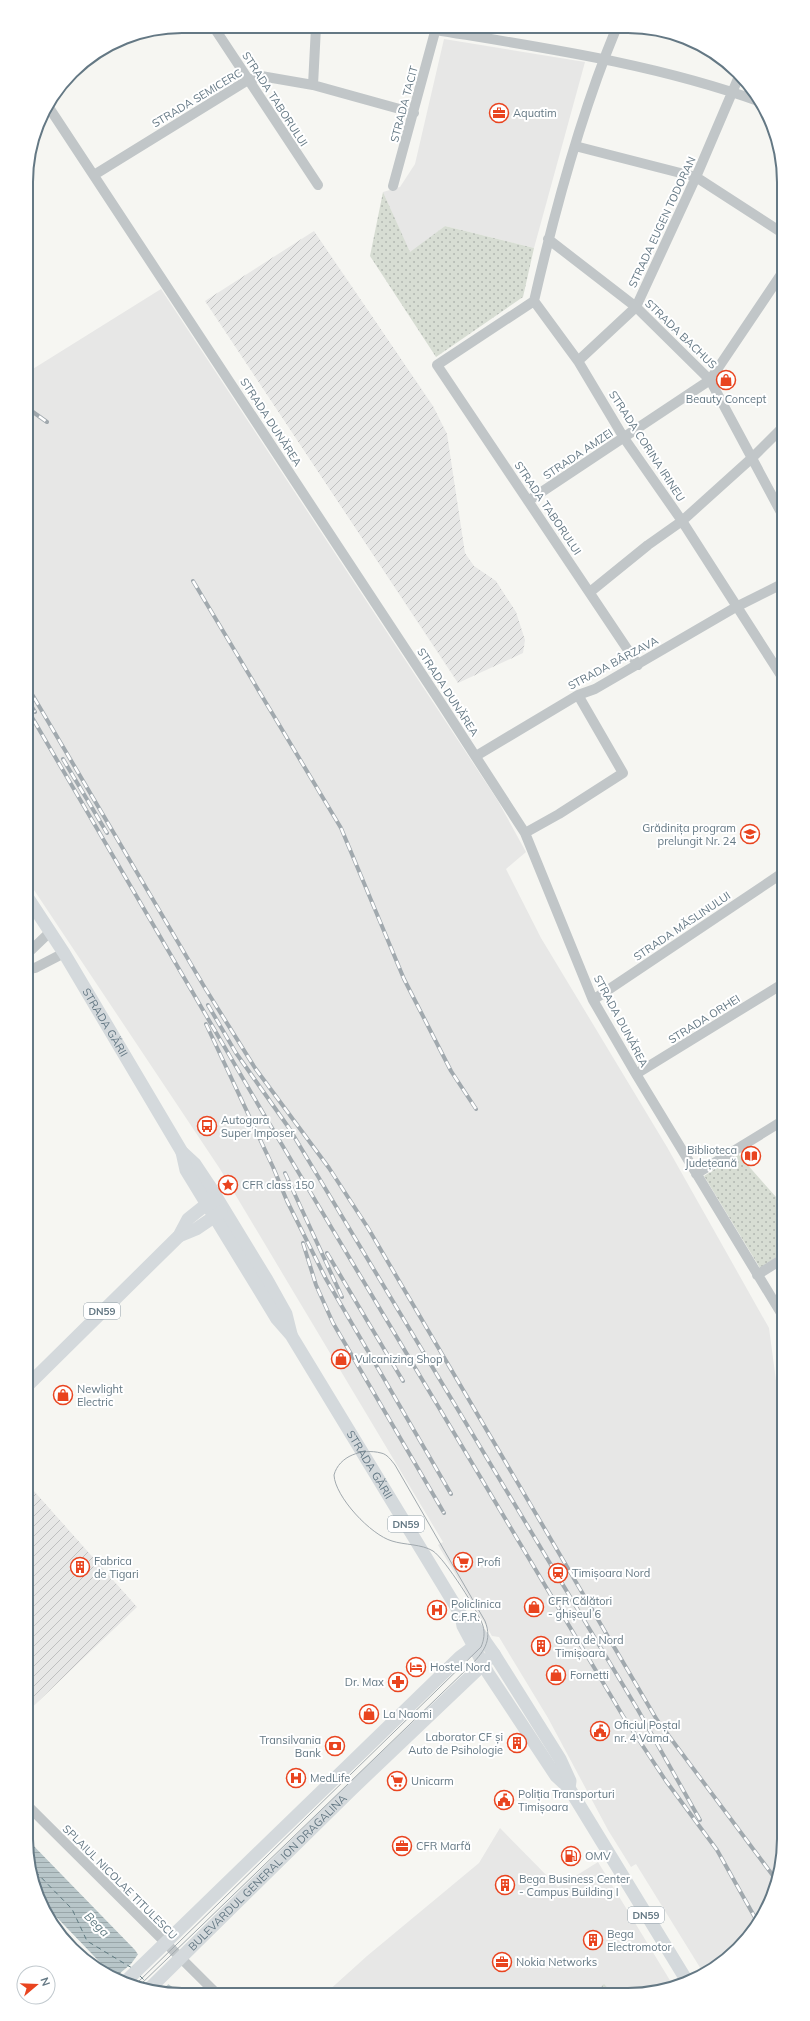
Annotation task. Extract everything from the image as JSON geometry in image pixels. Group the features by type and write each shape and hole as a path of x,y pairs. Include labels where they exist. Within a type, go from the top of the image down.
{"main road":[{"name":"STRADA GĂRII","path":"33,906 64,953 182,1152 186,1170 220,1213 277,1319 291,1335 462,1615 470,1620 478,1642"},
{"name":"DN59","path":"33,1379 179,1236 188,1219 211,1200"},
{"name":"DN59","path":"179,1236 196,1229 220,1213"},
{"name":"DN59","path":"478,1642 494,1654 555,1762"},
{"name":"DN59","path":"478,1642 483,1664 570,1781 569,1788 685,1977"},
{"name":"BULEVARDUL GENERAL ION DRAGALINA","path":"129,1978 161,1946 214,1898 478,1642"},
{"name":"BULEVARDUL GENERAL ION DRAGALINA","path":"153,1985 352,1790 494,1654"}],"street":[{"name":"STRADA TABORULUI","path":"218,33 318,185"},
{"path":"313,85 316,33"},
{"name":"STRADA TACIT","path":"393,186 435,33"},
{"path":"459,33 604,58 733,91 751,98"},
{"path":"534,301 548,239 575,146 604,58 614,33"},
{"name":"STRADA SEMICERC","path":"94,174 248,80 261,76 313,85 414,113"},
{"name":"STRADA EUGEN TODORAN","path":"578,361 636,307 696,177 737,81"},
{"name":"STRADA DUNĂREA","path":"51,111 476,756 525,833 593,1000 777,1307"},
{"path":"575,146 696,177 777,229"},
{"name":"STRADA BACHUS","path":"548,239 636,307 710,380 753,457 777,504"},
{"name":"STRADA AMZEI","path":"528,501 710,380 777,280"},
{"name":"STRADA TABORULUI","path":"534,301 437,365 638,664"},
{"name":"STRADA CORINA IRINEU","path":"534,301 578,361 624,438 682,522 777,670"},
{"path":"590,592 648,545 682,522 777,433"},
{"name":"STRADA BÂRZAVA","path":"476,756 578,695 595,689 736,608 777,587"},
{"path":"525,833 559,814 623,773 578,695"},
{"name":"STRADA MĂSLINULUI","path":"593,1000 777,877"},
{"path":"33,948 50,932"},
{"path":"33,968 64,953"},
{"name":"STRADA ORHEI","path":"636,1074 777,987"},
{"path":"696,1174 777,1124"},
{"path":"757,1275 777,1262"},
{"name":"SPLAIUL NICOLAE TITULESCU","path":"33,1811 161,1946 210,1988"}],"shaded area":[{"name":"Aquatim","path":"444,39 585,62 534,248 445,226 410,253 383,192 400,187 415,164"},
{"path":"383,192 410,252 445,226 534,248 523,297 436,357 370,256"},
{"path":"314,231 433,406 447,434 465,553 474,566 496,581 516,612 525,640 523,653 458,683 205,301"},
{"path":"161,289 498,801 526,852 506,869 541,938 667,1147 769,1328 777,1388 776,1859 766,1896 752,1922 726,1951 701,1969 636,1864 631,1867 608,1830 548,1718 499,1637 492,1636 438,1545 443,1542 220,1169 33,888 33,369"},
{"path":"738,1154 777,1198 777,1257 760,1268 704,1176"},
{"path":"33,1490 137,1607 33,1706"},
{"name":"Bega Business Center - Campus Building I","path":"500,1828 558,1887 598,1862 671,1982 638,1988 332,1988 367,1956 479,1863"},
{"path":"604,1984 608,1988 600,1988"}],"water":[{"name":"Bega","path":"33,1845 135,1950 143,1962 162,1980 174,1988 143,1983 125,1977 103,1966 52,1913 44,1896 38,1878"}],"pier":[{"path":"139,1953 144,1960 170,1983 165,1987 162,1987 143,1983 119,1974 131,1964"}],"ferry route":[{"path":"37,1873 72,1909 87,1941 132,1968"},
{"path":"140,1976 147,1983"}],"tram line":[{"path":"139,1982 481,1647 484,1634 480,1619 461,1586 438,1556 433,1551 424,1547 392,1541 374,1531 347,1504 341,1494 336,1484 334,1475 337,1468 346,1458 366,1452 383,1454 395,1465 485,1621 488,1635 485,1646 479,1657 469,1667 142,1983"}],"railway":[{"path":"33,412 47,422"},
{"path":"193,581 341,828 404,979 451,1071 476,1109"},
{"path":"33,696 205,988 255,1068 329,1168 368,1228 657,1720 773,1875"},
{"path":"33,719 266,1118 623,1716 666,1781 717,1850 755,1917"},
{"path":"63,759 107,833"},
{"path":"208,1005 236,1053 289,1128 638,1710 700,1820"},
{"path":"206,1024 273,1167 287,1201 326,1279 451,1494"},
{"path":"285,1173 342,1297"},
{"path":"303,1243 316,1285 333,1323 444,1513"},
{"path":"327,1253 403,1381"}],"place":[{"name":"Aquatim","path":"499,113"},
{"name":"Beauty Concept","path":"726,380"},
{"name":"Grădinița program prelungit Nr. 24","path":"750,834"},
{"name":"Autogara Super Imposer","path":"207,1126"},
{"name":"Biblioteca Județeană","path":"751,1156"},
{"name":"CFR class 150","path":"228,1185"},
{"name":"Vulcanizing Shop","path":"341,1359"},
{"name":"Newlight Electric","path":"63,1395"},
{"name":"Profi","path":"463,1562"},
{"name":"Fabrica de Tigari","path":"80,1567"},
{"name":"Timișoara Nord","path":"558,1573"},
{"name":"CFR Călători - ghișeul 6","path":"534,1607"},
{"name":"Policlinica C.F.R.","path":"437,1610"},
{"name":"Gara de Nord Timișoara","path":"541,1646"},
{"name":"Hostel Nord","path":"416,1667"},
{"name":"Fornetti","path":"556,1675"},
{"name":"Dr. Max","path":"398,1682"},
{"name":"La Naomi","path":"369,1714"},
{"name":"Oficiul Poștal nr. 4 Vama","path":"600,1731"},
{"name":"Laborator CF și Auto de Psihologie","path":"517,1743"},
{"name":"Transilvania Bank","path":"335,1746"},
{"name":"MedLife","path":"296,1778"},
{"name":"Unicarm","path":"397,1781"},
{"name":"Poliția Transporturi Timișoara","path":"504,1800"},
{"name":"CFR Marfă","path":"402,1846"},
{"name":"OMV","path":"571,1856"},
{"name":"Bega Business Center - Campus Building I","path":"505,1885"},
{"name":"Bega Electromotor","path":"593,1940"},
{"name":"Nokia Networks","path":"502,1962"}]}
